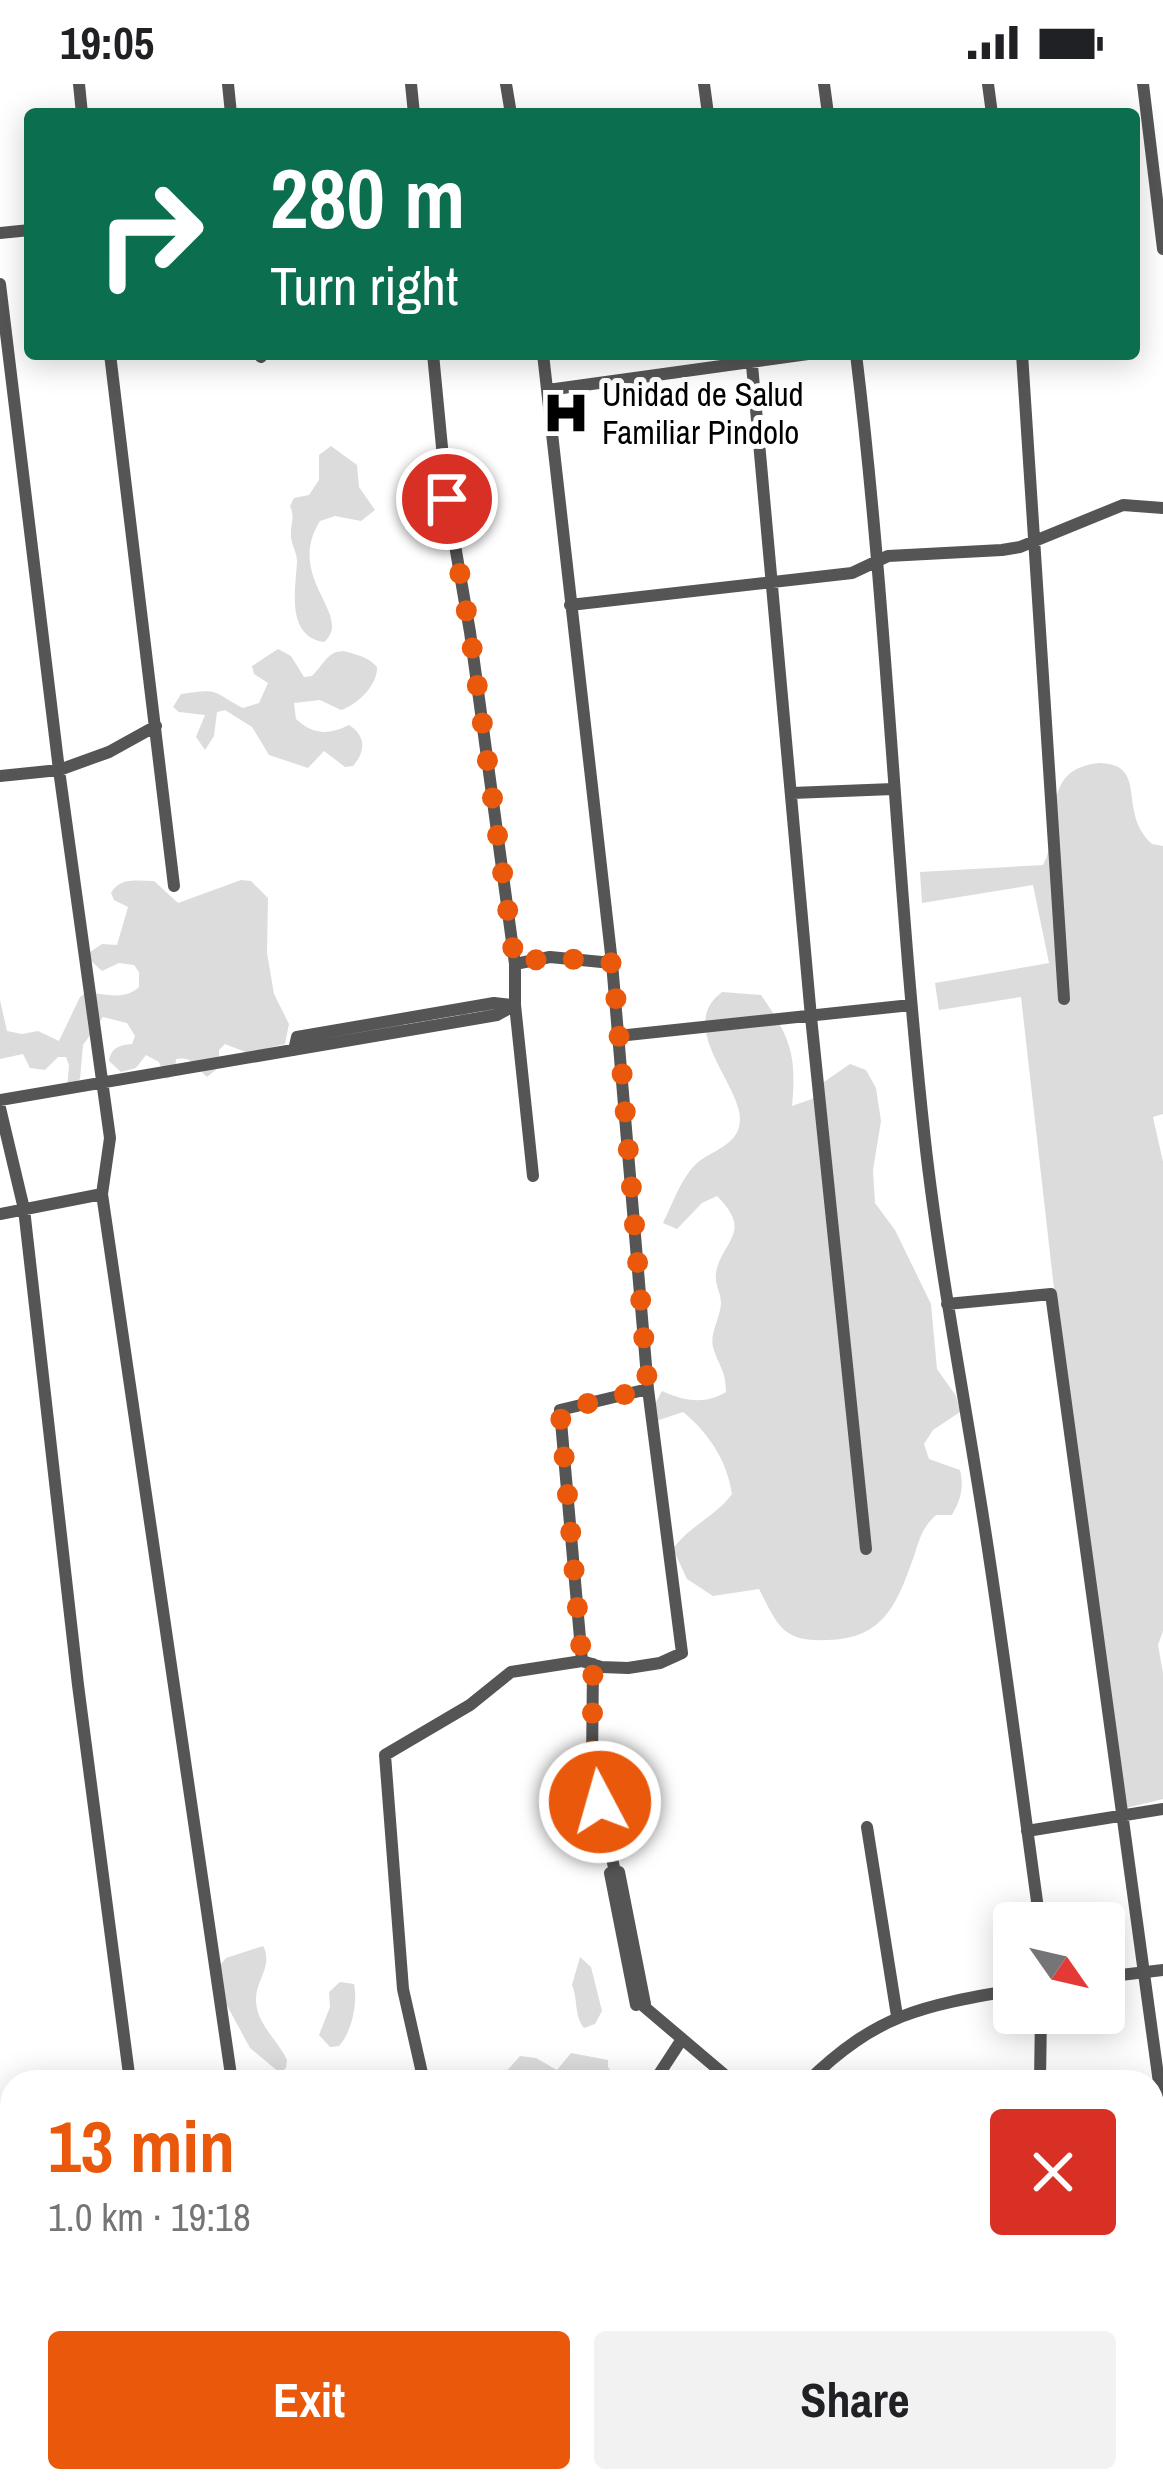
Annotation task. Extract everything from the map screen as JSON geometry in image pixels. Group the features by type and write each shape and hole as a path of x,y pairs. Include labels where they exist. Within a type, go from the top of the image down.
{"street":[{"path":"1143,84 1163,249"},
{"path":"0,284 58,770 110,1138 102,1194 230,2070"},
{"path":"111,360 174,886"},
{"path":"434,360 447,499 515,964 514,1005 532,1176"},
{"path":"421,2070 403,1989 385,1754 470,1705 502,1676 587,1662 628,1668 660,1663 682,1653 648,1389 613,963 544,360"},
{"path":"548,390 739,360"},
{"path":"752,360 866,1549"},
{"path":"857,360 878,562 911,1005 946,1304 986,1536 1037,1902"},
{"path":"1022,360 1064,999"},
{"path":"570,604 852,573 888,556 1002,550 1123,505 1163,508"},
{"path":"0,776 58,770 109,752 156,726"},
{"path":"791,793 893,788"},
{"path":"515,964 550,957 613,963"},
{"path":"128,2070 24,1209 0,1104 296,1044 497,1015 514,1005"},
{"path":"618,1036 911,1005"},
{"path":"0,1214 102,1194"},
{"path":"946,1304 1051,1294 1157,2070"},
{"path":"648,1389 560,1410 587,1662 592,1766 640,2004 719,2070"},
{"path":"1027,1831 1163,1809"},
{"path":"867,1827 897,2016"},
{"path":"1125,1974 1163,1970"},
{"path":"821,2070 857,2040 897,2016 993,1995"},
{"path":"1040,2070 1041,2034"},
{"path":"662,2070 682,2039"}],"shaded area":[{"path":"331,446 357,465 359,487 375,510 361,521 335,516 320,521 311,541 314,577 331,620 331,632 324,642 303,631 298,621 290,506 294,498 309,495 319,480 319,455"},
{"path":"278,649 291,656 304,677 344,651 377,667 360,699 341,710 320,700 294,703 296,719 315,731 349,725 355,729 362,744 353,766 345,767 324,751 308,768 269,755 252,727 225,710 217,712 214,736 205,750 196,737 205,715 173,707 181,694 203,691 215,692 243,708 259,703 268,683 254,674 252,666"},
{"path":"1099,763 1124,771 1141,831 1152,844 1163,846 1163,1114 1153,1117 1163,1162 1163,1631 1158,1645 1163,1673 1163,1799 1126,1808 1053,1280 1021,997 939,1010 935,983 1049,963 1033,885 922,903 920,872 1043,865 1059,788 1079,768"},
{"path":"241,880 251,881 268,898 267,953 274,994 289,1024 285,1044 248,1053 225,1044 219,1050 219,1067 207,1077 194,1063 176,1059 175,1075 166,1079 159,1062 146,1055 136,1068 121,1072 109,1061 114,1050 132,1044 135,1036 127,1023 103,1017 83,1045 80,1079 67,1089 66,1057 58,1057 45,1070 30,1068 23,1054 0,1059 0,1000 7,1031 38,1031 59,1041 87,992 121,995 139,987 134,965 119,963 102,971 90,960 90,952 102,944 117,945 128,907 114,900 115,888 130,881 154,881 178,903"},
{"path":"722,992 761,995 771,1009 792,1059 792,1106 812,1099 821,1084 850,1064 866,1070 876,1088 881,1121 873,1170 875,1203 895,1230 931,1304 937,1369 956,1396 960,1412 933,1430 924,1444 929,1459 960,1470 962,1488 952,1515 936,1515 924,1529 886,1616 846,1638 812,1640 791,1634 777,1622 759,1589 713,1596 687,1579 673,1549 732,1494 721,1459 692,1420 683,1412 653,1422 662,1391 694,1400 726,1392 713,1338 721,1305 716,1273 733,1236 733,1219 717,1196 702,1203 677,1229 663,1223 690,1171 732,1139 740,1123 734,1097 706,1034 710,1005"},
{"path":"263,1946 266,1960 257,2010 287,2060 284,2070 276,2070 250,2048 217,1987 226,1958"},
{"path":"580,1957 591,1967 602,2011 595,2024 584,2028 572,1985"},
{"path":"340,1982 354,1984 354,2008 344,2040 330,2047 319,2035 330,2007 329,1992"},
{"path":"571,2053 608,2060 610,2070 557,2070"},
{"path":"520,2056 536,2058 557,2070 508,2070"}],"place":[{"name":"Unidad de Salud Familiar Pindolo","path":"566,413"}],"route":[{"path":"447,499 515,964 550,957 613,963 648,1389 560,1410 582,1660 593,1664 592,1766 600,1802"}]}
